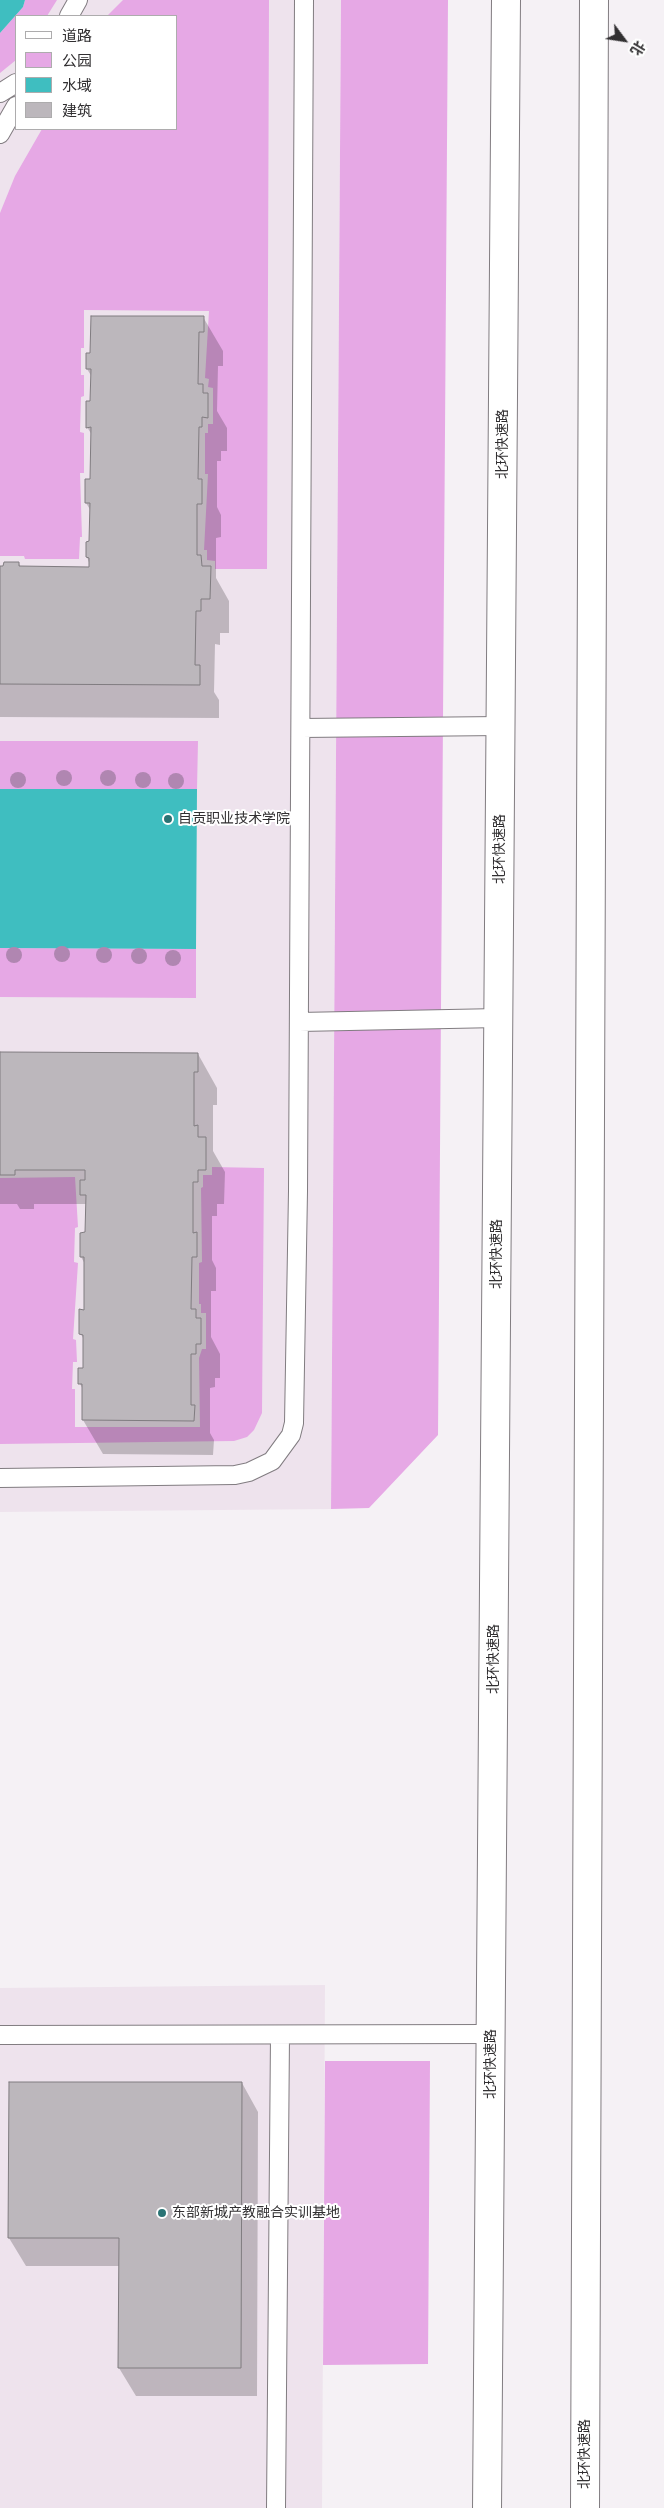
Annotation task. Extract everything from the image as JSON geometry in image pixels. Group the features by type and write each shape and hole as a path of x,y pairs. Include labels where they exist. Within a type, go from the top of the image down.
{"main road":[{"name":"北环快速路","path":"487,2508 506,0"},
{"name":"北环快速路","path":"585,2508 594,0"}],"lane":[{"path":"70,15 78,0"},
{"path":"0,1478 235,1475 249,1472 272,1460 291,1435 296,1408 304,0"},
{"path":"0,93 15,85"},
{"path":"0,134 15,108"},
{"path":"300,728 501,726"},
{"path":"299,1022 499,1018"},
{"path":"0,2035 491,2034"},
{"path":"276,2508 280,2035"}],"shaded area":[{"name":"自贡职业技术学院","path":"0,0 341,0 331,1509 0,1512"},
{"name":"东部新城产教融合实训基地","path":"325,1985 322,2508 0,2508 0,1988"}],"green space":[{"path":"25,0 57,0 48,15 16,15 23,7"},
{"path":"123,0 269,0 267,569 215,569 215,561 207,560 207,550 204,550 208,474 205,474 205,433 208,433 208,424 213,424 213,388 208,387 209,379 205,378 209,311 84,310 84,348 81,348 81,375 84,375 84,396 81,397 80,432 84,433 84,473 80,473 82,537 80,537 79,559 25,559 24,556 0,556 0,213 15,176 41,130 178,130 178,15 108,15"},
{"path":"341,0 448,0 438,1435 369,1508 331,1509"},
{"path":"15,16 15,61 0,73 0,33"},
{"path":"0,741 198,741 197,789 0,789"},
{"path":"0,948 196,949 196,998 0,997"},
{"path":"212,1167 264,1168 262,1413 254,1430 247,1437 234,1441 0,1444 0,1178 75,1177 78,1227 75,1228 74,1262 78,1263 73,1339 76,1340 77,1362 73,1362 72,1389 75,1389 75,1427 200,1427 199,1358 202,1349 206,1349 206,1313 201,1313 201,1304 199,1304 199,1263 202,1262 201,1188 203,1187 203,1175 212,1175"},
{"path":"325,2061 430,2061 428,2364 323,2365"}],"water":[{"path":"0,0 25,0 23,7 0,33"},
{"path":"0,789 197,789 196,949 0,948"}],"building":[{"path":"91,316 204,316 204,332 199,332 198,384 203,384 203,393 208,393 208,418 202,417 202,427 199,427 198,479 202,479 202,504 197,504 197,555 201,555 202,566 211,566 210,599 201,599 201,611 196,611 195,665 200,665 200,685 0,684 0,566 3,566 4,562 19,562 19,566 89,567 89,558 86,557 86,542 89,541 90,503 85,503 85,479 90,479 91,427 86,428 86,401 90,401 91,369 86,369 86,353 90,353"},
{"path":"0,1052 198,1053 198,1072 194,1072 194,1126 198,1125 198,1137 206,1137 206,1170 198,1170 198,1182 193,1182 193,1233 197,1232 197,1257 192,1257 191,1309 196,1309 196,1318 201,1318 201,1344 196,1344 196,1354 191,1354 191,1405 195,1405 194,1421 82,1420 82,1384 78,1384 78,1368 83,1368 83,1335 79,1334 79,1309 84,1310 84,1257 80,1257 80,1233 85,1232 86,1195 80,1195 80,1180 85,1180 85,1170 15,1170 15,1175 0,1175"},
{"path":"9,2082 242,2082 241,2368 118,2368 119,2238 8,2238"}],"place":[{"name":"自贡职业技术学院","path":"168,819"},
{"name":"东部新城产教融合实训基地","path":"162,2213"}]}
